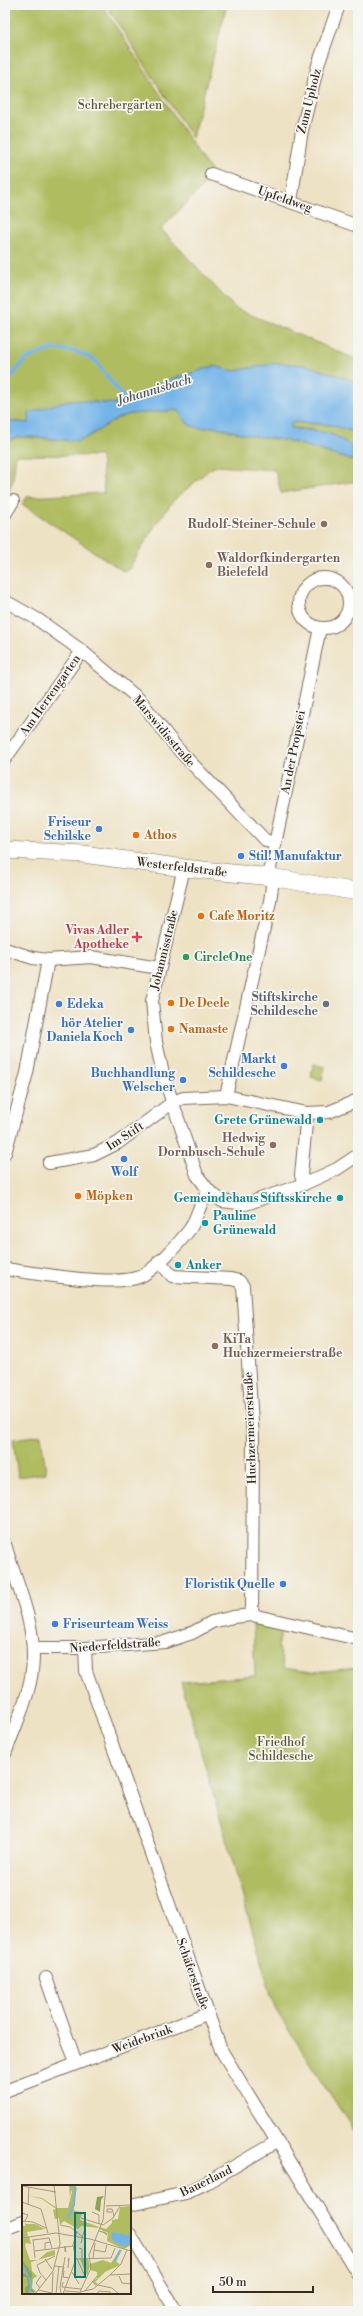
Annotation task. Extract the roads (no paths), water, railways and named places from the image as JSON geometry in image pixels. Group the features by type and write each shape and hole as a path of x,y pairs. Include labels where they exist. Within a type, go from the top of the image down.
{"main road":[{"name":"Westerfeldstraße","path":"5,850 59,851 184,868 271,877 358,892"}],"street":[{"name":"Zum Upholz","path":"291,201 302,130 318,65 339,5"},
{"name":"Upfeldweg","path":"211,174 291,201 358,226"},
{"path":"5,514 12,501"},
{"path":"318,578 325,578 339,583 348,595 349,603 348,610 340,623 327,628 320,628 309,624 301,616 298,605 299,595 305,586 318,578"},
{"name":"Marswidisstraße","path":"5,601 37,619 82,651 140,700 176,747 264,839 274,844"},
{"name":"An der Propstei","path":"226,1096 268,908 272,887 270,868 274,844 320,628"},
{"name":"Am Herrengarten","path":"5,759 82,651"},
{"name":"Johannisstraße","path":"184,868 152,1001 156,1042 163,1074 197,1175 208,1191 222,1201 234,1204 246,1204 304,1184 337,1169 358,1155"},
{"path":"5,949 33,958 48,960 91,957 159,968"},
{"path":"5,1153 27,1073 48,960"},
{"path":"173,1102 183,1098 226,1096 307,1113 329,1112 358,1100"},
{"name":"Im Stift","path":"49,1163 94,1155 118,1143 173,1102"},
{"path":"304,1184 301,1175 307,1113"},
{"path":"5,1270 124,1281 140,1276 160,1261 190,1228 203,1198 208,1191"},
{"name":"Huchzermeierstraße","path":"160,1261 172,1276 231,1279 239,1281 243,1286 253,1438 252,1615"},
{"path":"5,1544 29,1624 33,1648 32,1669 27,1691 5,1754"},
{"name":"Niederfeldstraße","path":"33,1648 85,1648 165,1642 192,1633 212,1622 233,1617 252,1615 358,1639"},
{"name":"Schäferstraße","path":"85,1648 86,1671 221,2050 358,2274"},
{"path":"46,1978 76,2063"},
{"name":"Weidebrink","path":"5,2091 207,2014"},
{"name":"Bauerland","path":"131,2205 186,2193 276,2142"},
{"path":"5,2229 22,2222"},
{"path":"131,2236 176,2311"}],"water":[{"name":"Johannisbach","path":"277,363 305,365 358,382 358,433 331,425 292,422 291,428 328,433 343,440 358,455 354,461 290,441 248,435 216,427 200,428 189,425 178,410 130,414 118,418 86,438 77,441 18,437 5,442 5,421 29,423 29,413 68,400 118,404 169,380 214,366 234,371"}],"waterway":[{"name":"Johannisbach","path":"8,381 26,359 52,349 75,351 95,360 128,404"}],"place":[{"name":"Rudolf-Steiner-Schule","path":"324,524"},
{"name":"Waldorfkindergarten Bielefeld","path":"209,565"},
{"name":"Friseur Schilske","path":"99,829"},
{"name":"Athos","path":"136,835"},
{"name":"Stil! Manufaktur","path":"241,856"},
{"name":"Cafe Moritz","path":"201,916"},
{"name":"Vivas Adler Apotheke","path":"137,937"},
{"name":"CircleOne","path":"186,957"},
{"name":"De Deele","path":"171,1003"},
{"name":"Edeka","path":"59,1004"},
{"name":"Stiftskirche Schildesche","path":"326,1004"},
{"name":"Namaste","path":"171,1029"},
{"name":"hör Atelier Daniela Koch","path":"131,1030"},
{"name":"Markt Schildesche","path":"284,1066"},
{"name":"Buchhandlung Welscher","path":"183,1080"},
{"name":"Grete Grünewald","path":"320,1120"},
{"name":"Hedwig Dornbusch-Schule","path":"273,1145"},
{"name":"Wolf","path":"124,1159"},
{"name":"Möpken","path":"78,1196"},
{"name":"Gemeindehaus Stiftsskirche","path":"340,1198"},
{"name":"Pauline Grünewald","path":"205,1223"},
{"name":"Anker","path":"178,1265"},
{"name":"KiTa Huchzermeierstraße","path":"215,1346"},
{"name":"Floristik Quelle","path":"283,1584"},
{"name":"Friseurteam Weiss","path":"55,1624"}],"park label":[{"name":"Schrebergärten","path":"120,105"},
{"name":"Friedhof Schildesche","path":"281,1749"}]}
